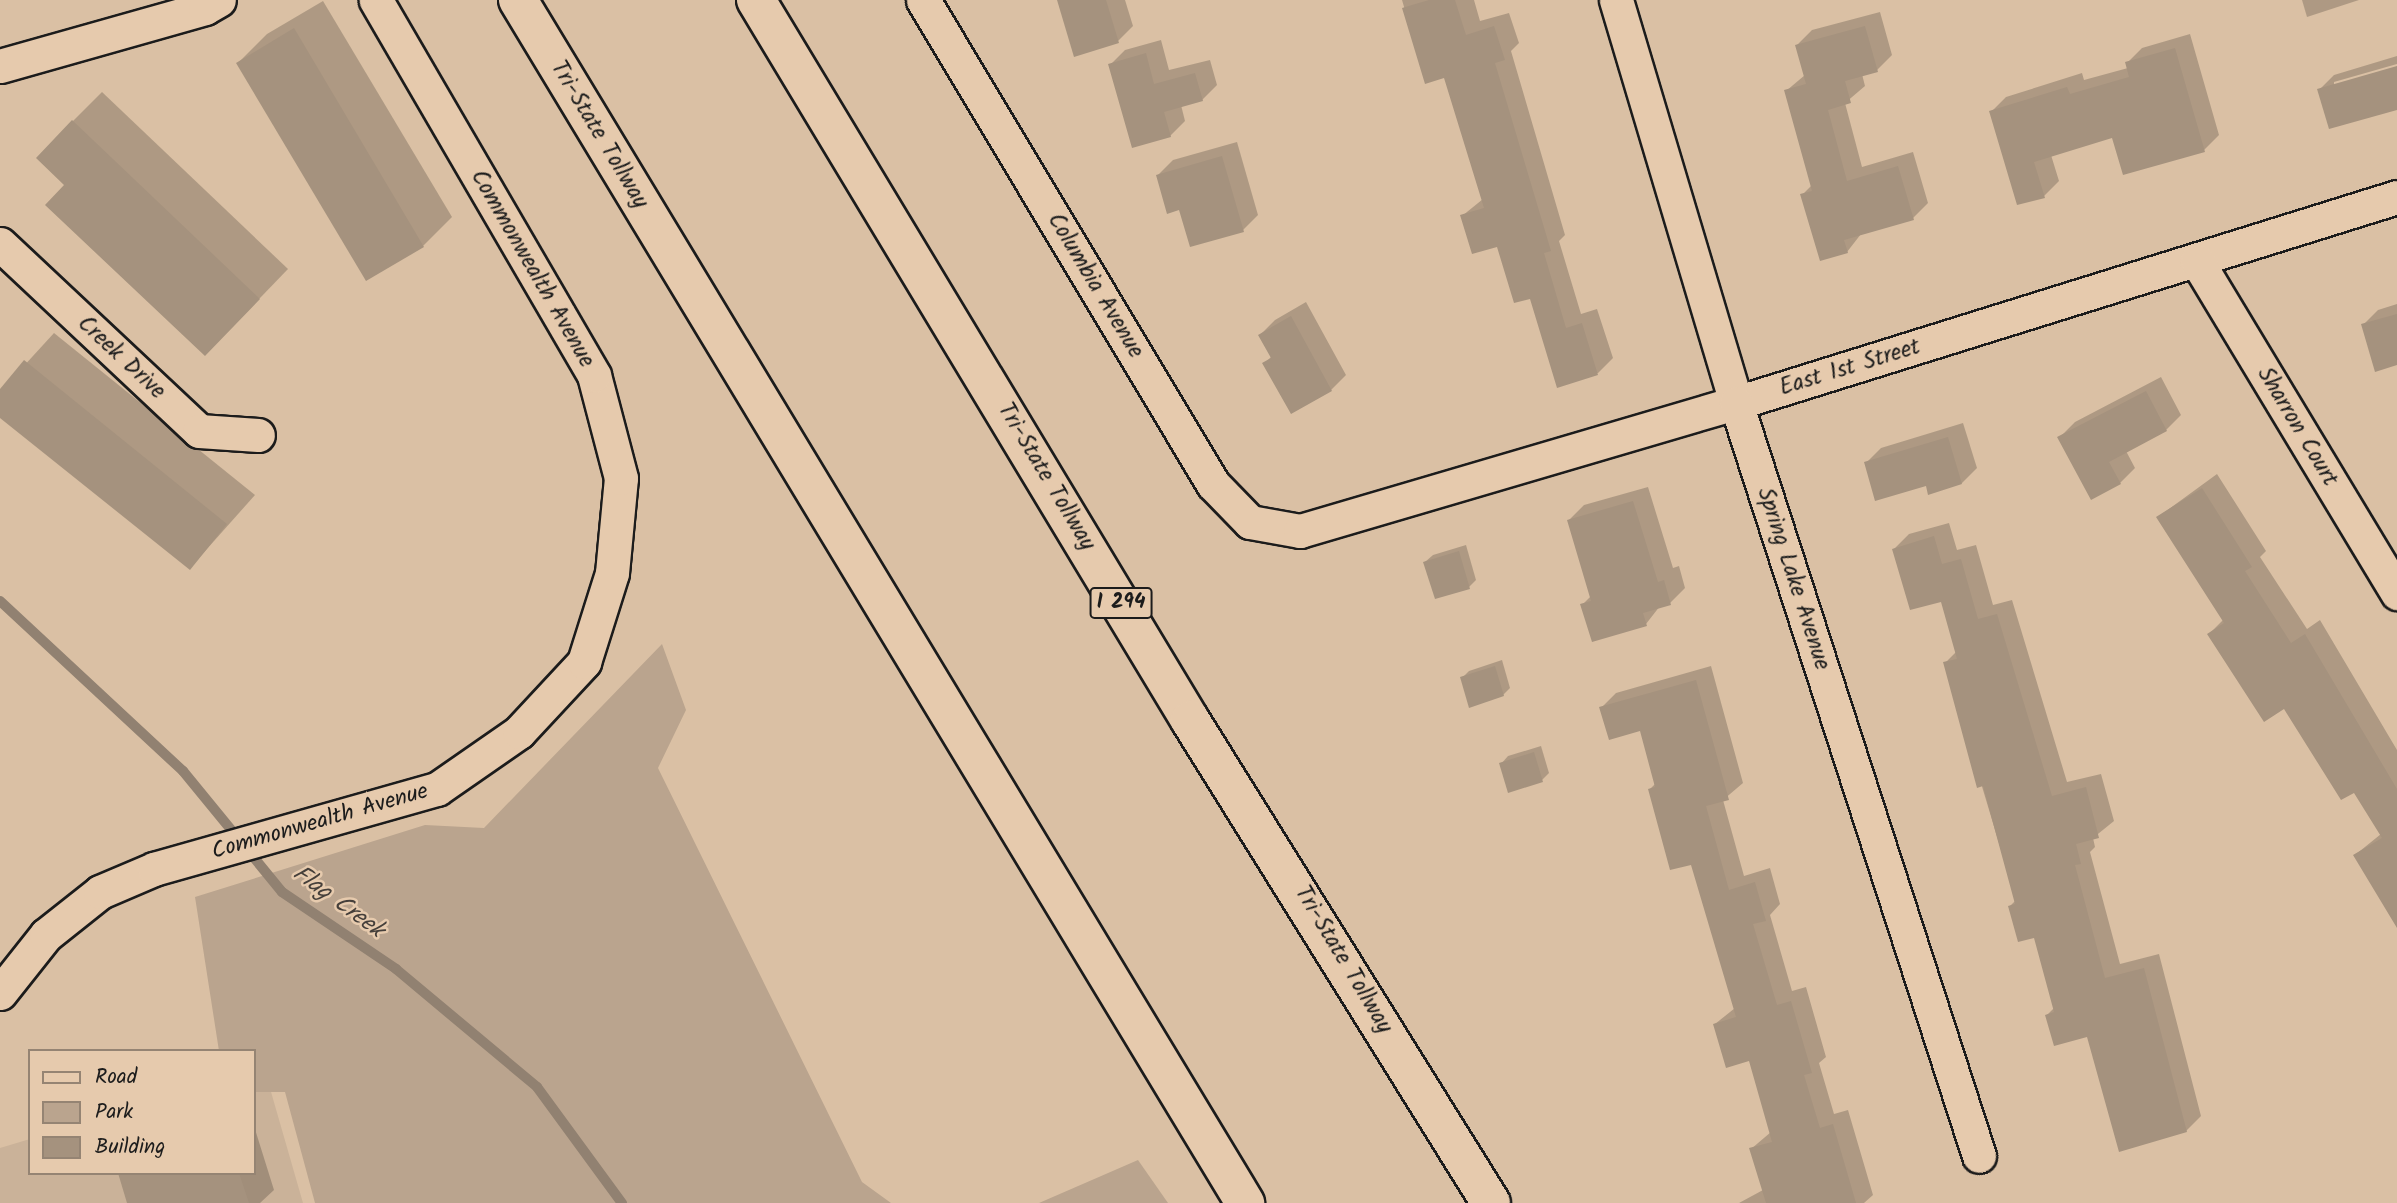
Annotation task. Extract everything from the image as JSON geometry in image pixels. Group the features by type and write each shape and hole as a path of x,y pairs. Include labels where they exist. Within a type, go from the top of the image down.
{"highway":[{"name":"Tri-State Tollway","path":"518,0 1245,1203"},
{"name":"Tri-State Tollway","path":"756,0 1190,720 1491,1203"}],"street":[{"path":"0,66 205,8 219,0"},
{"name":"Commonwealth Avenue","path":"0,993 46,934 100,892 154,869 437,789 519,732 584,662 612,573 621,478 594,375 376,0"},
{"name":"Columbia Avenue","path":"923,0 1213,484 1250,522 1300,531"},
{"name":"Spring Lake Avenue","path":"1616,0 1736,403 1979,1156"},
{"name":"East 1st Street","path":"1300,531 1736,403 2397,197"},
{"name":"Creek Drive","path":"0,244 199,431 258,435"},
{"name":"Sharron Court","path":"2197,261 2397,593"}],"shaded area":[{"path":"265,1071 303,1203 0,1203 0,1148 28,1140 28,1175 256,1175 256,1074"}],"green space":[{"path":"662,644 686,710 658,768 862,1182 891,1203 315,1203 285,1092 256,1092 256,1049 219,1049 195,897 425,825 484,828"},
{"path":"1138,1160 1168,1203 1039,1203"}],"building":[{"path":"1057,0 1106,0 1119,43 1074,57"},
{"path":"1429,0 1455,0 1466,35 1494,26 1505,60 1495,63 1551,251 1544,253 1566,328 1582,323 1598,375 1557,388 1530,299 1514,303 1497,247 1472,254 1460,215 1484,208 1444,78 1425,84 1402,8"},
{"path":"1865,26 1878,72 1845,81 1851,103 1828,110 1847,181 1898,166 1914,220 1844,240 1848,253 1820,261 1800,194 1812,191 1784,90 1806,84 1795,45"},
{"path":"294,28 424,247 366,281 236,63"},
{"path":"2175,48 2205,152 2123,175 2112,138 2034,162 2045,198 2017,205 1989,111 2067,87 2070,94 2129,77 2125,62"},
{"path":"1146,53 1154,84 1195,73 1203,101 1164,112 1171,137 1132,148 1108,64"},
{"path":"2397,66 2397,110 2329,129 2317,89"},
{"path":"72,120 260,299 205,356 45,205 64,185 36,158"},
{"path":"1222,156 1244,232 1190,247 1179,210 1167,214 1156,175"},
{"path":"2397,314 2397,365 2375,372 2361,324"},
{"path":"1291,316 1332,391 1291,414 1262,363 1271,358 1258,335"},
{"path":"24,360 227,524 190,570 0,418 0,389"},
{"path":"2146,391 2167,431 2109,462 2121,484 2091,500 2057,437"},
{"path":"1948,437 1962,484 1928,495 1926,486 1875,501 1864,462"},
{"path":"2202,488 2252,567 2245,571 2291,643 2305,634 2397,789 2397,928 2353,855 2382,838 2354,793 2341,800 2284,709 2264,722 2207,634 2224,623 2156,517"},
{"path":"1633,501 1658,582 1664,580 1671,605 1643,613 1647,626 1592,642 1580,604 1591,601 1567,520"},
{"path":"1934,536 1942,564 1961,559 1978,619 1997,614 2052,796 2086,787 2099,838 2076,844 2081,864 2075,865 2105,978 2144,968 2187,1132 2119,1152 2087,1037 2054,1046 2045,1015 2054,1012 2034,938 2018,942 2008,906 2015,904 1983,786 1977,788 1943,662 1957,659 1941,602 1910,610 1892,549"},
{"path":"1459,551 1470,589 1435,599 1423,562"},
{"path":"1495,666 1504,696 1469,708 1460,677"},
{"path":"1696,680 1729,800 1706,806 1729,890 1755,882 1766,921 1753,924 1777,1005 1791,1001 1812,1073 1804,1075 1820,1128 1833,1124 1856,1203 1766,1203 1749,1148 1772,1142 1749,1061 1726,1068 1713,1024 1736,1017 1691,865 1670,870 1648,789 1655,787 1640,731 1609,740 1599,707"},
{"path":"1534,752 1543,782 1508,793 1499,763"},
{"path":"119,1175 240,1175 249,1203 127,1203"}],"waterway":[{"name":"Flag Creek","path":"0,601 183,771 282,892 396,969 537,1087 622,1203"}]}
